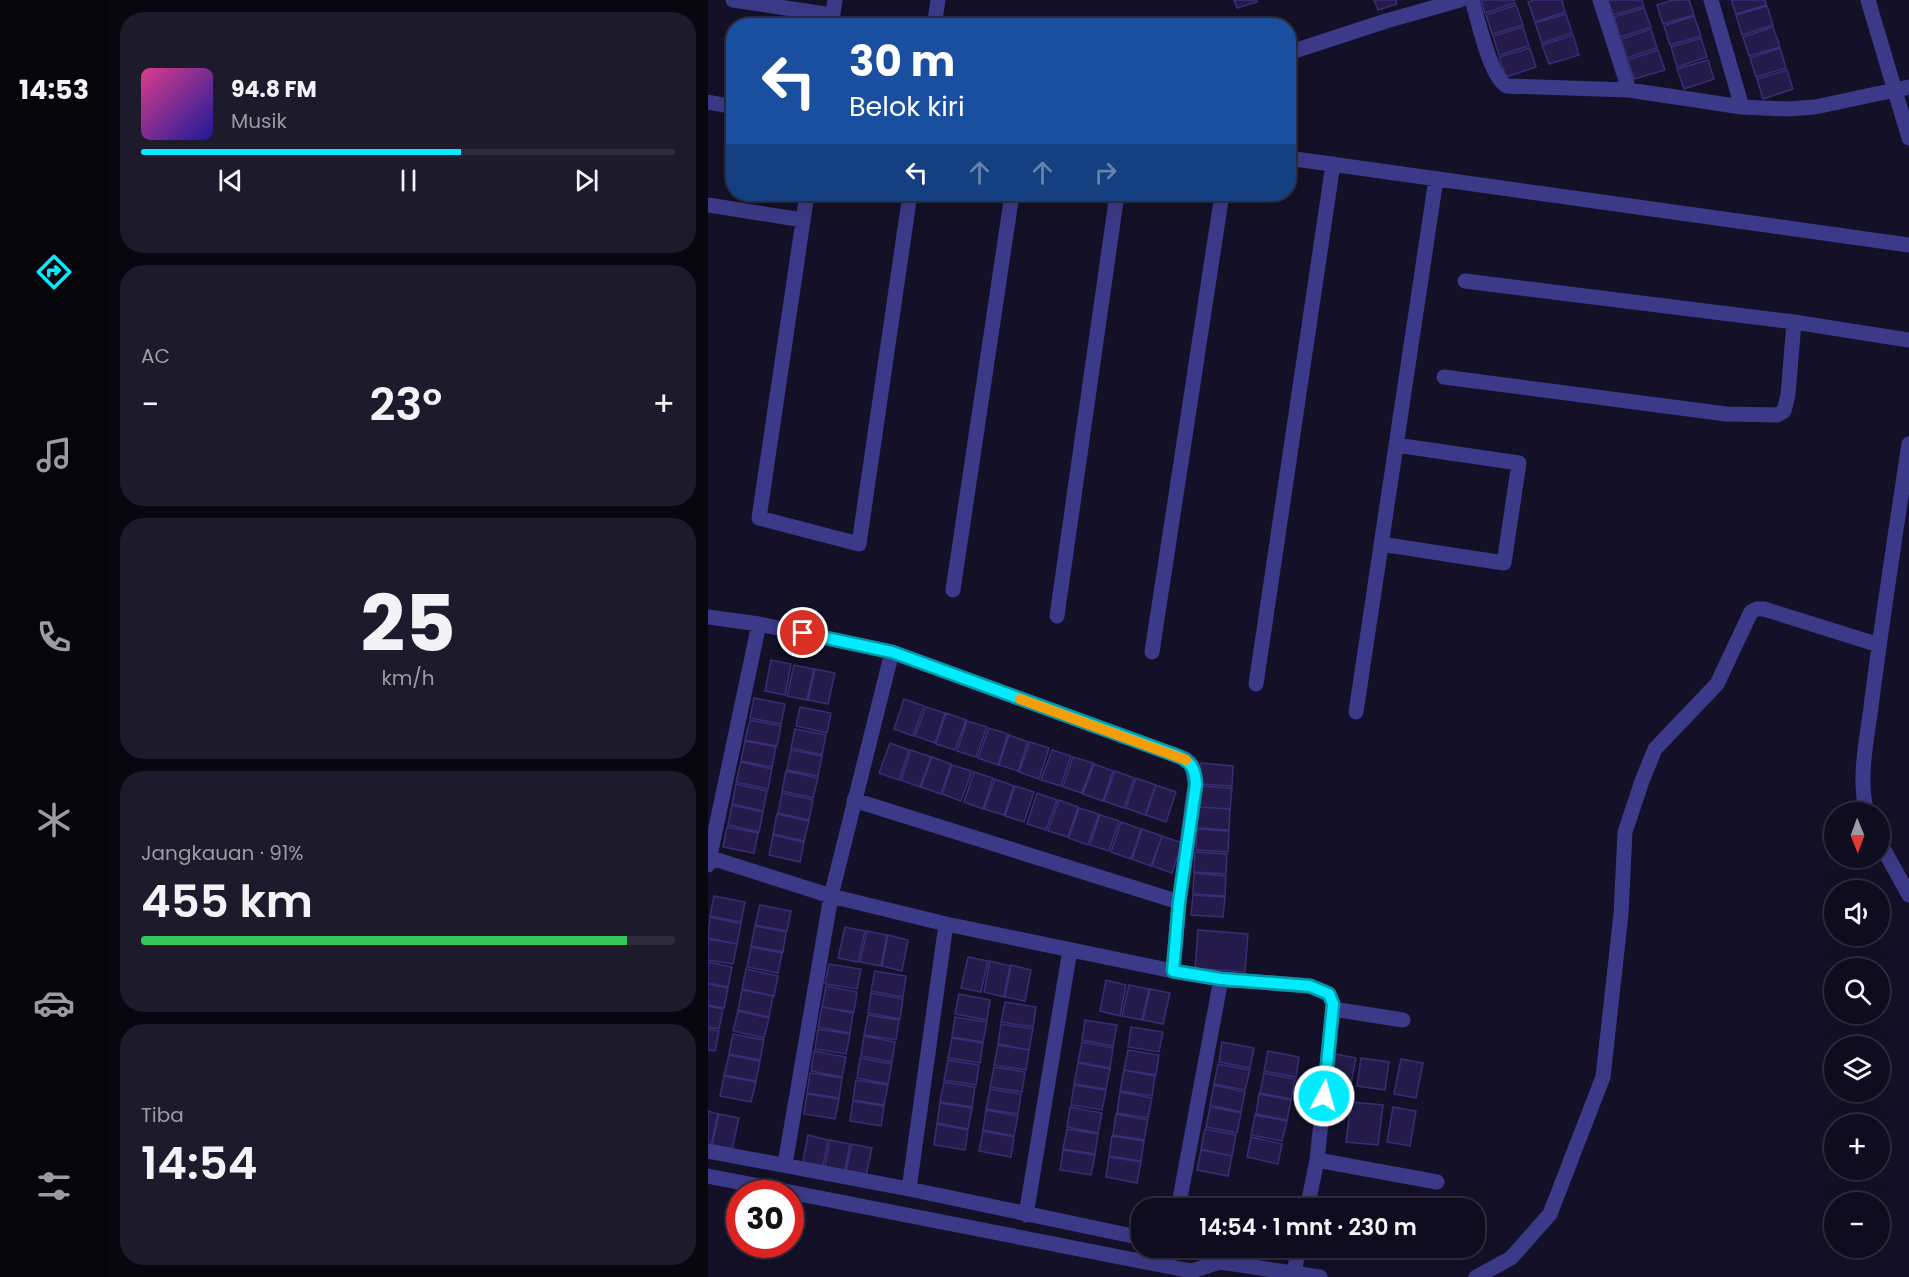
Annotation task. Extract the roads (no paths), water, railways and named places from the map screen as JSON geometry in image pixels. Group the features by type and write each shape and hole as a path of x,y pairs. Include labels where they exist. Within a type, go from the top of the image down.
{"street":[{"path":"733,0 833,14"},
{"path":"935,18 938,0"},
{"path":"1296,50 1460,0"},
{"path":"1472,0 1493,66 1504,85 1629,90 1742,107 1787,109 1815,107 1902,89"},
{"path":"1600,0 1629,90"},
{"path":"1711,0 1742,107"},
{"path":"1868,0 1902,89 1909,138"},
{"path":"708,102 726,105"},
{"path":"1296,159 1909,246"},
{"path":"1256,684 1333,164"},
{"path":"1356,712 1436,179"},
{"path":"806,201 759,518 859,544 909,201"},
{"path":"953,590 1011,201"},
{"path":"1057,616 1116,201"},
{"path":"1152,652 1221,201"},
{"path":"708,205 803,219"},
{"path":"1465,281 1794,322 1909,340"},
{"path":"1444,377 1726,414 1777,415 1784,411 1788,395 1794,322"},
{"path":"1864,802 1863,776 1879,645 1909,444"},
{"path":"1381,544 1504,563 1519,463 1396,445"},
{"path":"1476,1277 1510,1258 1550,1214 1603,1077 1621,914 1625,832 1655,748 1717,684 1751,612 1757,609 1764,609 1879,645"},
{"path":"708,617 759,624 892,652 1186,759 1192,765 1196,784 1179,902 1173,971"},
{"path":"759,624 709,860 831,896 946,924 1173,971 1221,979 1310,986 1329,994 1333,1009 1317,1160 1309,1198"},
{"path":"784,1164 831,896 892,652"},
{"path":"854,800 1179,902"},
{"path":"1890,861 1909,895"},
{"path":"909,1189 946,924"},
{"path":"1026,1215 1070,950"},
{"path":"1180,1198 1221,979"},
{"path":"1333,1009 1403,1020"},
{"path":"708,1151 909,1189 1131,1236"},
{"path":"1317,1160 1437,1182"},
{"path":"708,1176 1192,1274 1220,1262"},
{"path":"1192,1274 1193,1258"},
{"path":"1212,1258 1220,1262 1320,1277"},
{"path":"1294,1272 1297,1258"}]}
